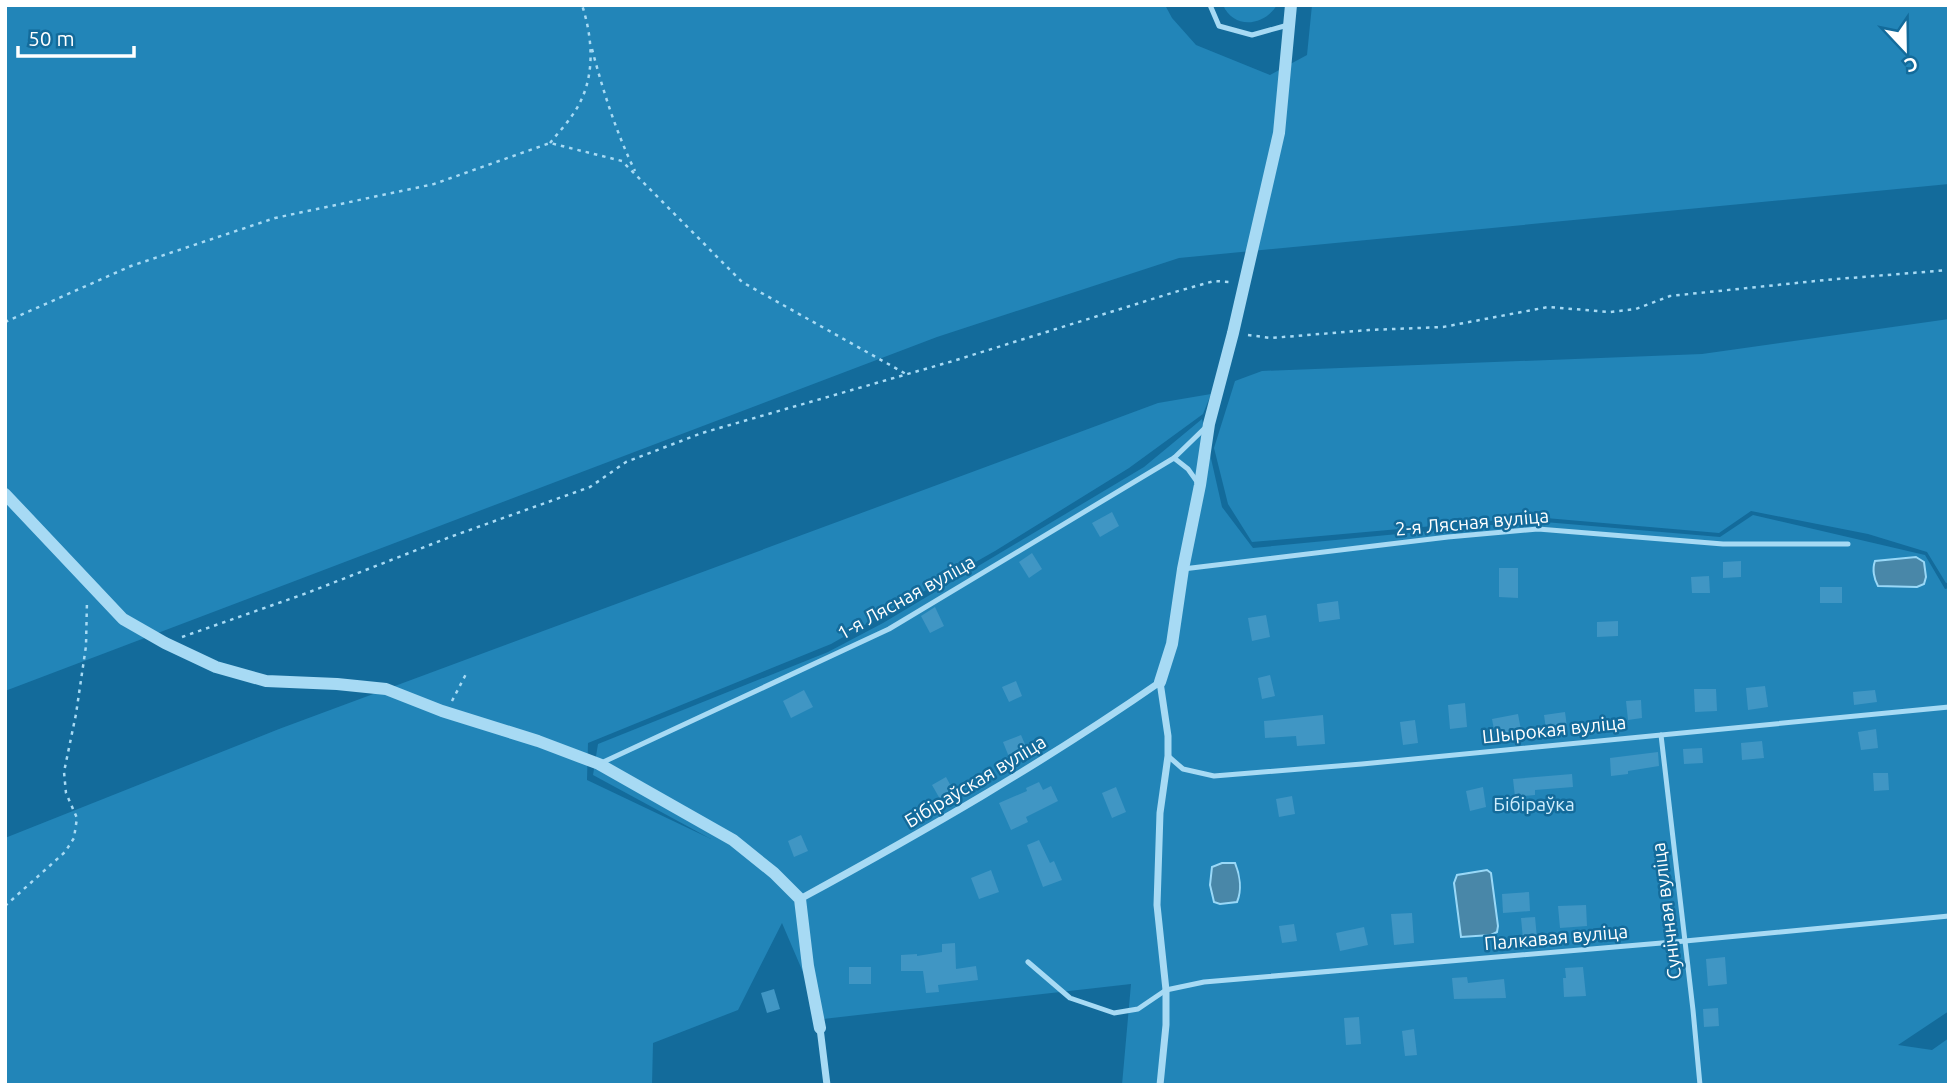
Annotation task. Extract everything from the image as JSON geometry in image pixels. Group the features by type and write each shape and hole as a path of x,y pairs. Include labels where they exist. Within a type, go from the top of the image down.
{"street":[{"path":"1160,1085 1166,1026 1166,990 1157,905 1160,813 1168,756 1160,682 1172,644 1209,424 1279,133 1291,5"},
{"path":"5,494 123,619 165,643 216,667 266,681 386,689 442,711 538,741 599,764 733,840 774,873 800,899 827,1085"},
{"name":"Бібіраўская вуліца","path":"800,899 904,841 1096,726 1160,682"}],"lane":[{"path":"1210,5 1219,26 1252,35 1290,24"},
{"name":"1-я Лясная вуліца","path":"599,764 889,629 1174,458 1209,424"},
{"path":"1174,458 1188,469 1200,485"},
{"name":"2-я Лясная вуліца","path":"1183,569 1448,537 1538,529 1723,544 1848,544"},
{"name":"Шырокая вуліца","path":"1168,756 1183,769 1214,776 1949,707"},
{"name":"Сунічная вуліца","path":"1661,735 1700,1085"},
{"name":"Палкавая вуліца","path":"1166,990 1204,982 1949,916"},
{"path":"1028,962 1070,998 1114,1013 1138,1009 1166,990"}],"path":[{"path":"582,5 607,104 623,148 637,176"},
{"path":"5,322 131,266 275,218 434,184 550,143 573,115 584,92 590,70 592,46"},
{"path":"550,143 622,161 742,282 906,374"},
{"path":"1233,333 1271,338 1443,327 1548,307 1610,312 1636,309 1670,296 1949,270"},
{"path":"165,643 590,487 626,462 702,433 953,361 1214,281 1244,283"},
{"path":"5,906 65,852 74,838 77,818 66,793 64,772 86,646 87,579"},
{"path":"442,711 450,704 466,674"}],"green space":[{"path":"5,5 1165,5 1172,18 1196,45 1270,75 1307,55 1312,5 1949,5 1949,184 1179,258 937,337 5,691"},
{"path":"1223,5 1277,5 1257,21 1241,22 1228,13"},
{"path":"1949,319 1949,582 1946,583 1927,552 1868,534 1751,511 1719,533 1534,517 1252,542 1228,504 1214,448 1235,381 1262,371 1702,354"},
{"name":"Бібіраўка","path":"1211,394 1203,414 1129,468 995,551 831,644 588,743 587,780 711,839 593,775 598,744 828,652 883,623 1144,467 1202,419 1222,507 1253,548 1533,521 1720,537 1753,515 1925,555 1945,589 1949,588 1949,1011 1898,1045 1932,1050 1949,1038 1949,1085 1122,1085 1131,984 823,1019 782,923 738,1010 653,1043 652,1085 5,1085 5,838 279,729 1158,403"}],"shaded area":[{"path":"1916,557 1924,562 1924,584 1917,587 1878,586 1874,574 1875,561"},
{"path":"1222,863 1235,863 1240,883 1237,902 1214,902 1210,885 1212,867"},
{"path":"1487,870 1491,873 1497,932 1491,935 1461,937 1454,883 1457,875"}],"building":[{"path":"1112,512 1119,526 1100,537 1092,523"},
{"path":"1032,553 1042,569 1029,578 1019,562"},
{"path":"1741,561 1741,577 1723,578 1723,562"},
{"path":"1499,568 1518,568 1518,598 1499,597"},
{"path":"1709,576 1710,593 1692,593 1691,577"},
{"path":"1820,587 1842,587 1842,603 1820,603"},
{"path":"1338,601 1340,619 1319,622 1317,604"},
{"path":"935,607 944,626 930,633 921,616"},
{"path":"1266,615 1270,637 1252,641 1248,618"},
{"path":"1618,621 1618,636 1597,637 1597,622"},
{"path":"1270,675 1275,696 1262,699 1258,678"},
{"path":"1016,681 1022,696 1009,702 1002,687"},
{"path":"1765,686 1768,707 1748,710 1746,688"},
{"path":"1694,689 1716,689 1717,711 1695,712"},
{"path":"804,690 813,707 791,718 783,701"},
{"path":"1875,690 1877,702 1854,705 1853,692"},
{"path":"1641,700 1642,718 1628,720 1626,701"},
{"path":"1465,703 1467,727 1450,729 1448,705"},
{"path":"1565,712 1567,727 1546,729 1544,715"},
{"path":"1518,714 1521,730 1495,735 1492,719"},
{"path":"1323,715 1325,744 1297,746 1296,736 1265,738 1264,721"},
{"path":"1415,720 1418,743 1403,745 1400,722"},
{"path":"1876,729 1878,748 1861,750 1858,732"},
{"path":"1021,735 1027,749 1009,757 1003,742"},
{"path":"1762,741 1764,758 1742,760 1741,743"},
{"path":"1702,748 1703,763 1684,764 1683,749"},
{"path":"1658,752 1659,766 1611,776 1610,758"},
{"path":"1873,773 1888,773 1889,790 1874,791"},
{"path":"1572,774 1573,787 1535,790 1535,795 1515,797 1513,779"},
{"path":"946,777 954,792 940,799 932,785"},
{"path":"1039,782 1043,790 1051,786 1058,801 1026,817 1028,822 1011,830 999,803 1027,791 1026,788"},
{"path":"1116,787 1126,812 1112,818 1102,793"},
{"path":"1483,787 1486,807 1470,811 1466,791"},
{"path":"1292,796 1295,814 1279,817 1276,799"},
{"path":"801,835 808,851 794,857 788,841"},
{"path":"1039,840 1050,863 1054,861 1062,880 1043,887 1027,845"},
{"path":"991,870 999,892 979,899 971,878"},
{"path":"1529,892 1530,911 1503,913 1502,894"},
{"path":"1586,905 1587,926 1560,928 1558,906"},
{"path":"1412,913 1414,943 1394,945 1391,914"},
{"path":"1535,917 1537,938 1523,939 1521,918"},
{"path":"1294,924 1297,941 1282,943 1279,926"},
{"path":"1364,927 1368,945 1340,951 1336,933"},
{"path":"955,943 956,969 976,966 978,980 938,985 939,992 926,993 923,971 901,971 901,955 917,956 942,952 942,944"},
{"path":"1725,957 1727,984 1708,986 1706,959"},
{"path":"849,967 871,967 871,984 849,984"},
{"path":"1583,967 1586,996 1564,997 1565,968"},
{"path":"1467,977 1468,983 1504,979 1506,998 1454,999 1452,978"},
{"path":"774,989 780,1009 767,1013 761,993"},
{"path":"1718,1008 1719,1026 1704,1027 1703,1009"},
{"path":"1359,1017 1361,1044 1346,1045 1344,1018"},
{"path":"1414,1029 1417,1055 1405,1056 1402,1031"}]}
